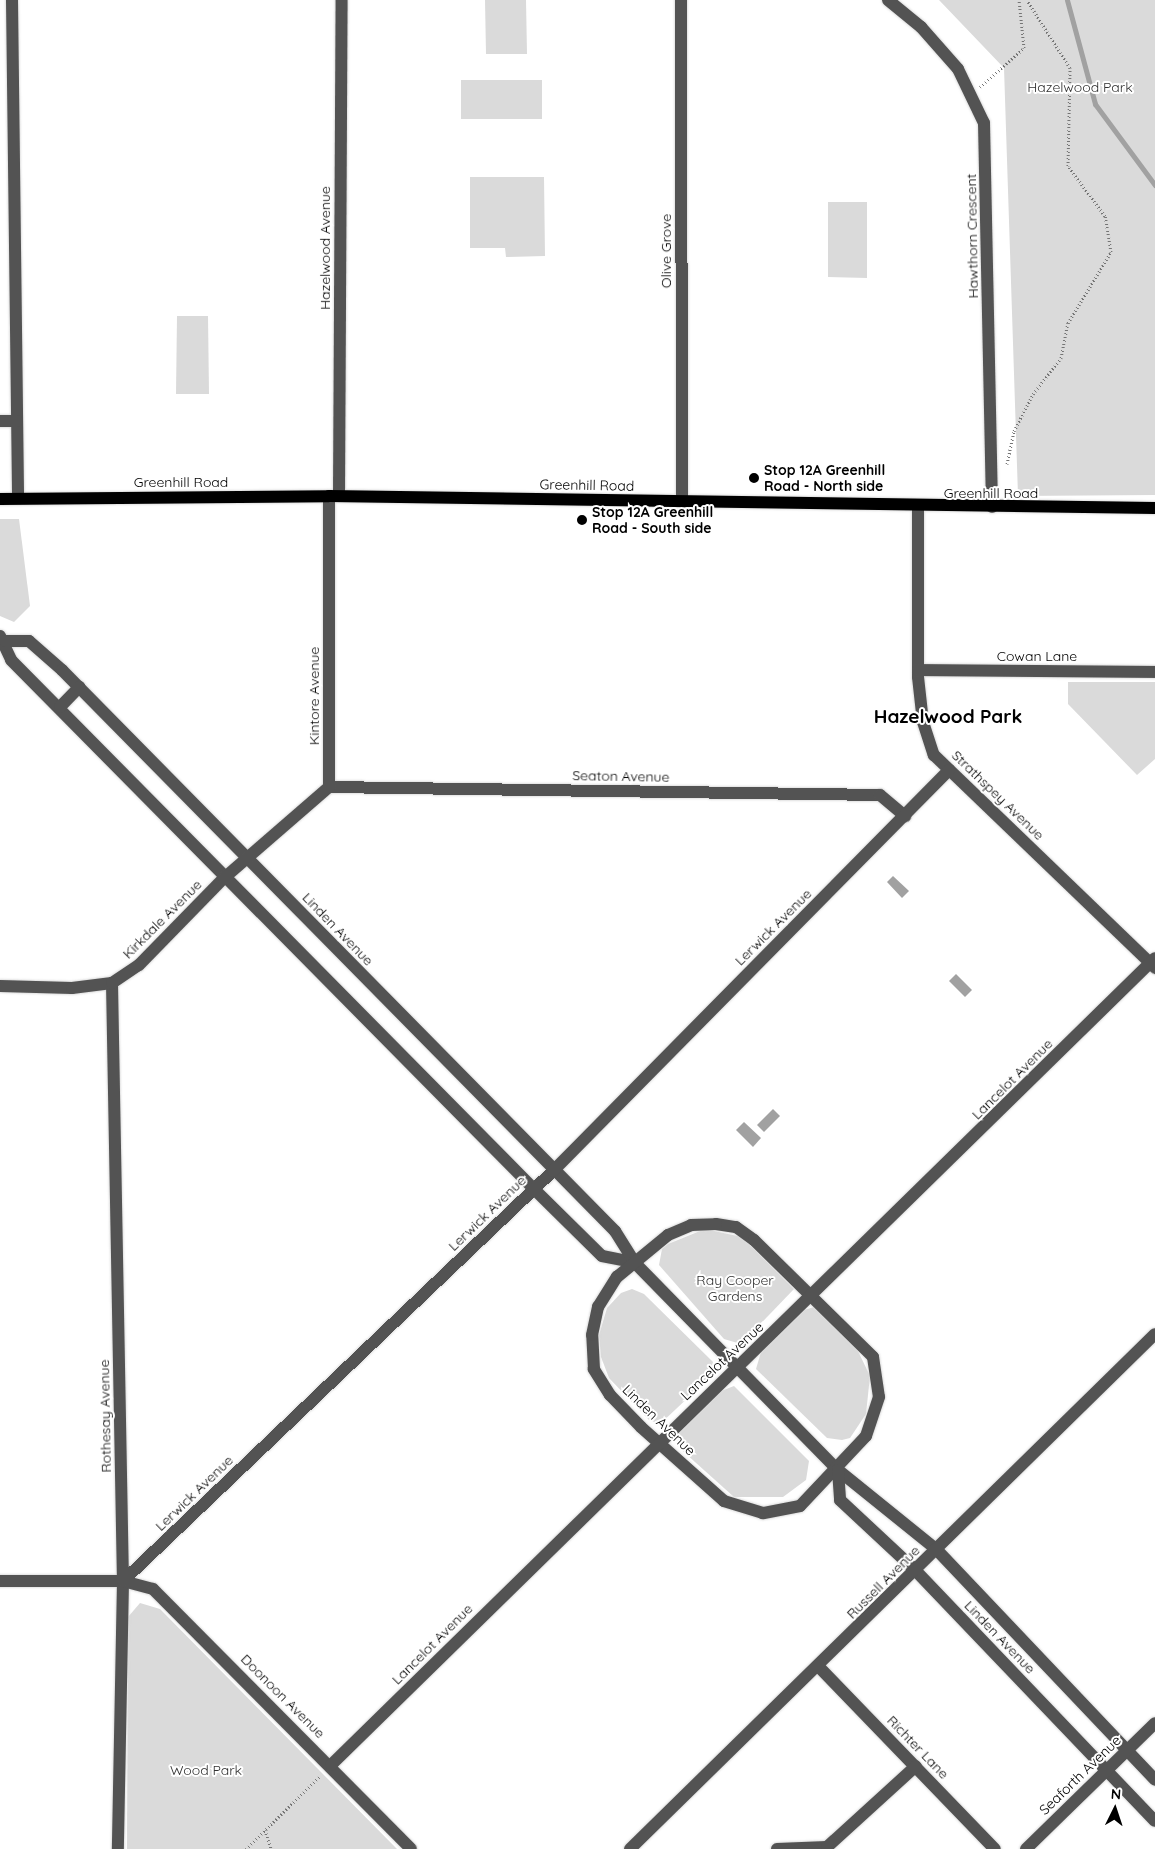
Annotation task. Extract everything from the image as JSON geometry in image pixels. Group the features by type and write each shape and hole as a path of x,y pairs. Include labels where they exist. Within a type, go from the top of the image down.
{"main road":[{"name":"Greenhill Road","path":"0,498 334,496 918,507 1155,508"}],"street":[{"path":"12,0 18,498"},
{"name":"Hazelwood Avenue","path":"334,496 342,0"},
{"name":"Olive Grove","path":"681,0 682,502"},
{"name":"Hawthorn Crescent","path":"888,0 940,48 958,69 984,123 992,507"},
{"path":"0,421 17,421"},
{"name":"Kintore Avenue","path":"329,787 334,496"},
{"name":"Strathspey Avenue","path":"918,507 918,670 923,722 934,755 1153,963"},
{"name":"Linden Avenue","path":"634,1262 602,1256 534,1189 224,878 60,707 11,660 3,638 29,640 79,687 553,1171 619,1235 634,1262 838,1470 936,1549 1155,1780"},
{"name":"Cowan Lane","path":"918,670 1155,672"},
{"path":"60,707 79,687"},
{"name":"Lerwick Avenue","path":"123,1581 553,1171 949,770"},
{"path":"246,857 329,787"},
{"name":"Seaton Avenue","path":"329,787 880,795 905,816"},
{"name":"Kirkdale Avenue","path":"0,986 72,988 112,983 139,965 246,857"},
{"name":"Lancelot Avenue","path":"331,1765 658,1442 814,1296 1153,963"},
{"name":"Rothesay Avenue","path":"112,983 123,1581 118,1849"},
{"name":"Linden Avenue","path":"690,1226 736,1228 814,1296 873,1357 879,1379 875,1416 866,1436 838,1470 800,1506 763,1513 743,1510 724,1501 658,1442 610,1395 594,1369 592,1352 598,1307 634,1262 668,1235 690,1226"},
{"name":"Russell Avenue","path":"630,1849 819,1667 1155,1334"},
{"name":"Linden Avenue","path":"838,1470 840,1500 915,1570 1155,1820"},
{"path":"0,1581 123,1581"},
{"name":"Doonoon Avenue","path":"123,1581 153,1589 331,1765 411,1849"},
{"name":"Richter Lane","path":"819,1667 995,1849"},
{"name":"Seaforth Avenue","path":"1026,1849 1155,1723"},
{"path":"777,1849 827,1847 916,1766"}],"path":[{"path":"971,95 1024,48 1019,0"},
{"path":"1006,467 1014,430 1033,394 1061,358 1068,323 1111,252 1104,216 1068,166 1070,68 1027,0"},
{"path":"246,1849 331,1765"},
{"path":"265,1830 271,1849"}],"green space":[{"path":"485,0 526,0 527,54 486,54"},
{"name":"Hazelwood Park","path":"939,0 1155,0 1155,495 1018,496 1004,68"},
{"path":"461,80 542,80 542,119 461,119"},
{"path":"470,177 544,177 545,256 506,257 505,248 470,248"},
{"path":"828,202 867,202 867,278 828,277"},
{"path":"177,316 208,316 209,394 176,394"},
{"path":"0,519 19,519 30,606 14,622 0,616"},
{"path":"1068,682 1155,682 1155,759 1137,775 1068,704"},
{"name":"Ray Cooper Gardens","path":"705,1229 742,1237 794,1289 741,1344 724,1339 659,1265 662,1249 668,1244"},
{"name":"Ray Cooper Gardens","path":"632,1289 644,1294 713,1362 708,1379 660,1424 649,1420 609,1378 601,1357 599,1335 607,1308 621,1293"},
{"name":"Ray Cooper Gardens","path":"814,1307 857,1349 870,1376 866,1414 850,1438 842,1440 827,1438 756,1369 761,1352 804,1310"},
{"path":"734,1386 809,1461 806,1480 783,1497 734,1497 676,1445 679,1433 721,1391"},
{"name":"Wood Park","path":"140,1603 160,1609 397,1849 127,1849 128,1617"}],"shaded area":[{"path":"893,876 909,891 902,898 887,882"},
{"path":"956,974 972,990 965,997 949,981"},
{"path":"773,1109 780,1116 764,1132 757,1125"},
{"path":"744,1122 761,1138 753,1147 736,1130"}],"waterway":[{"path":"1067,0 1095,104 1155,185"}],"place":[{"name":"Stop 12A Greenhill Road - North side","path":"754,478"},
{"name":"Stop 12A Greenhill Road - South side","path":"582,520"}],"district":[{"name":"Hazelwood Park","path":"948,717"}]}
